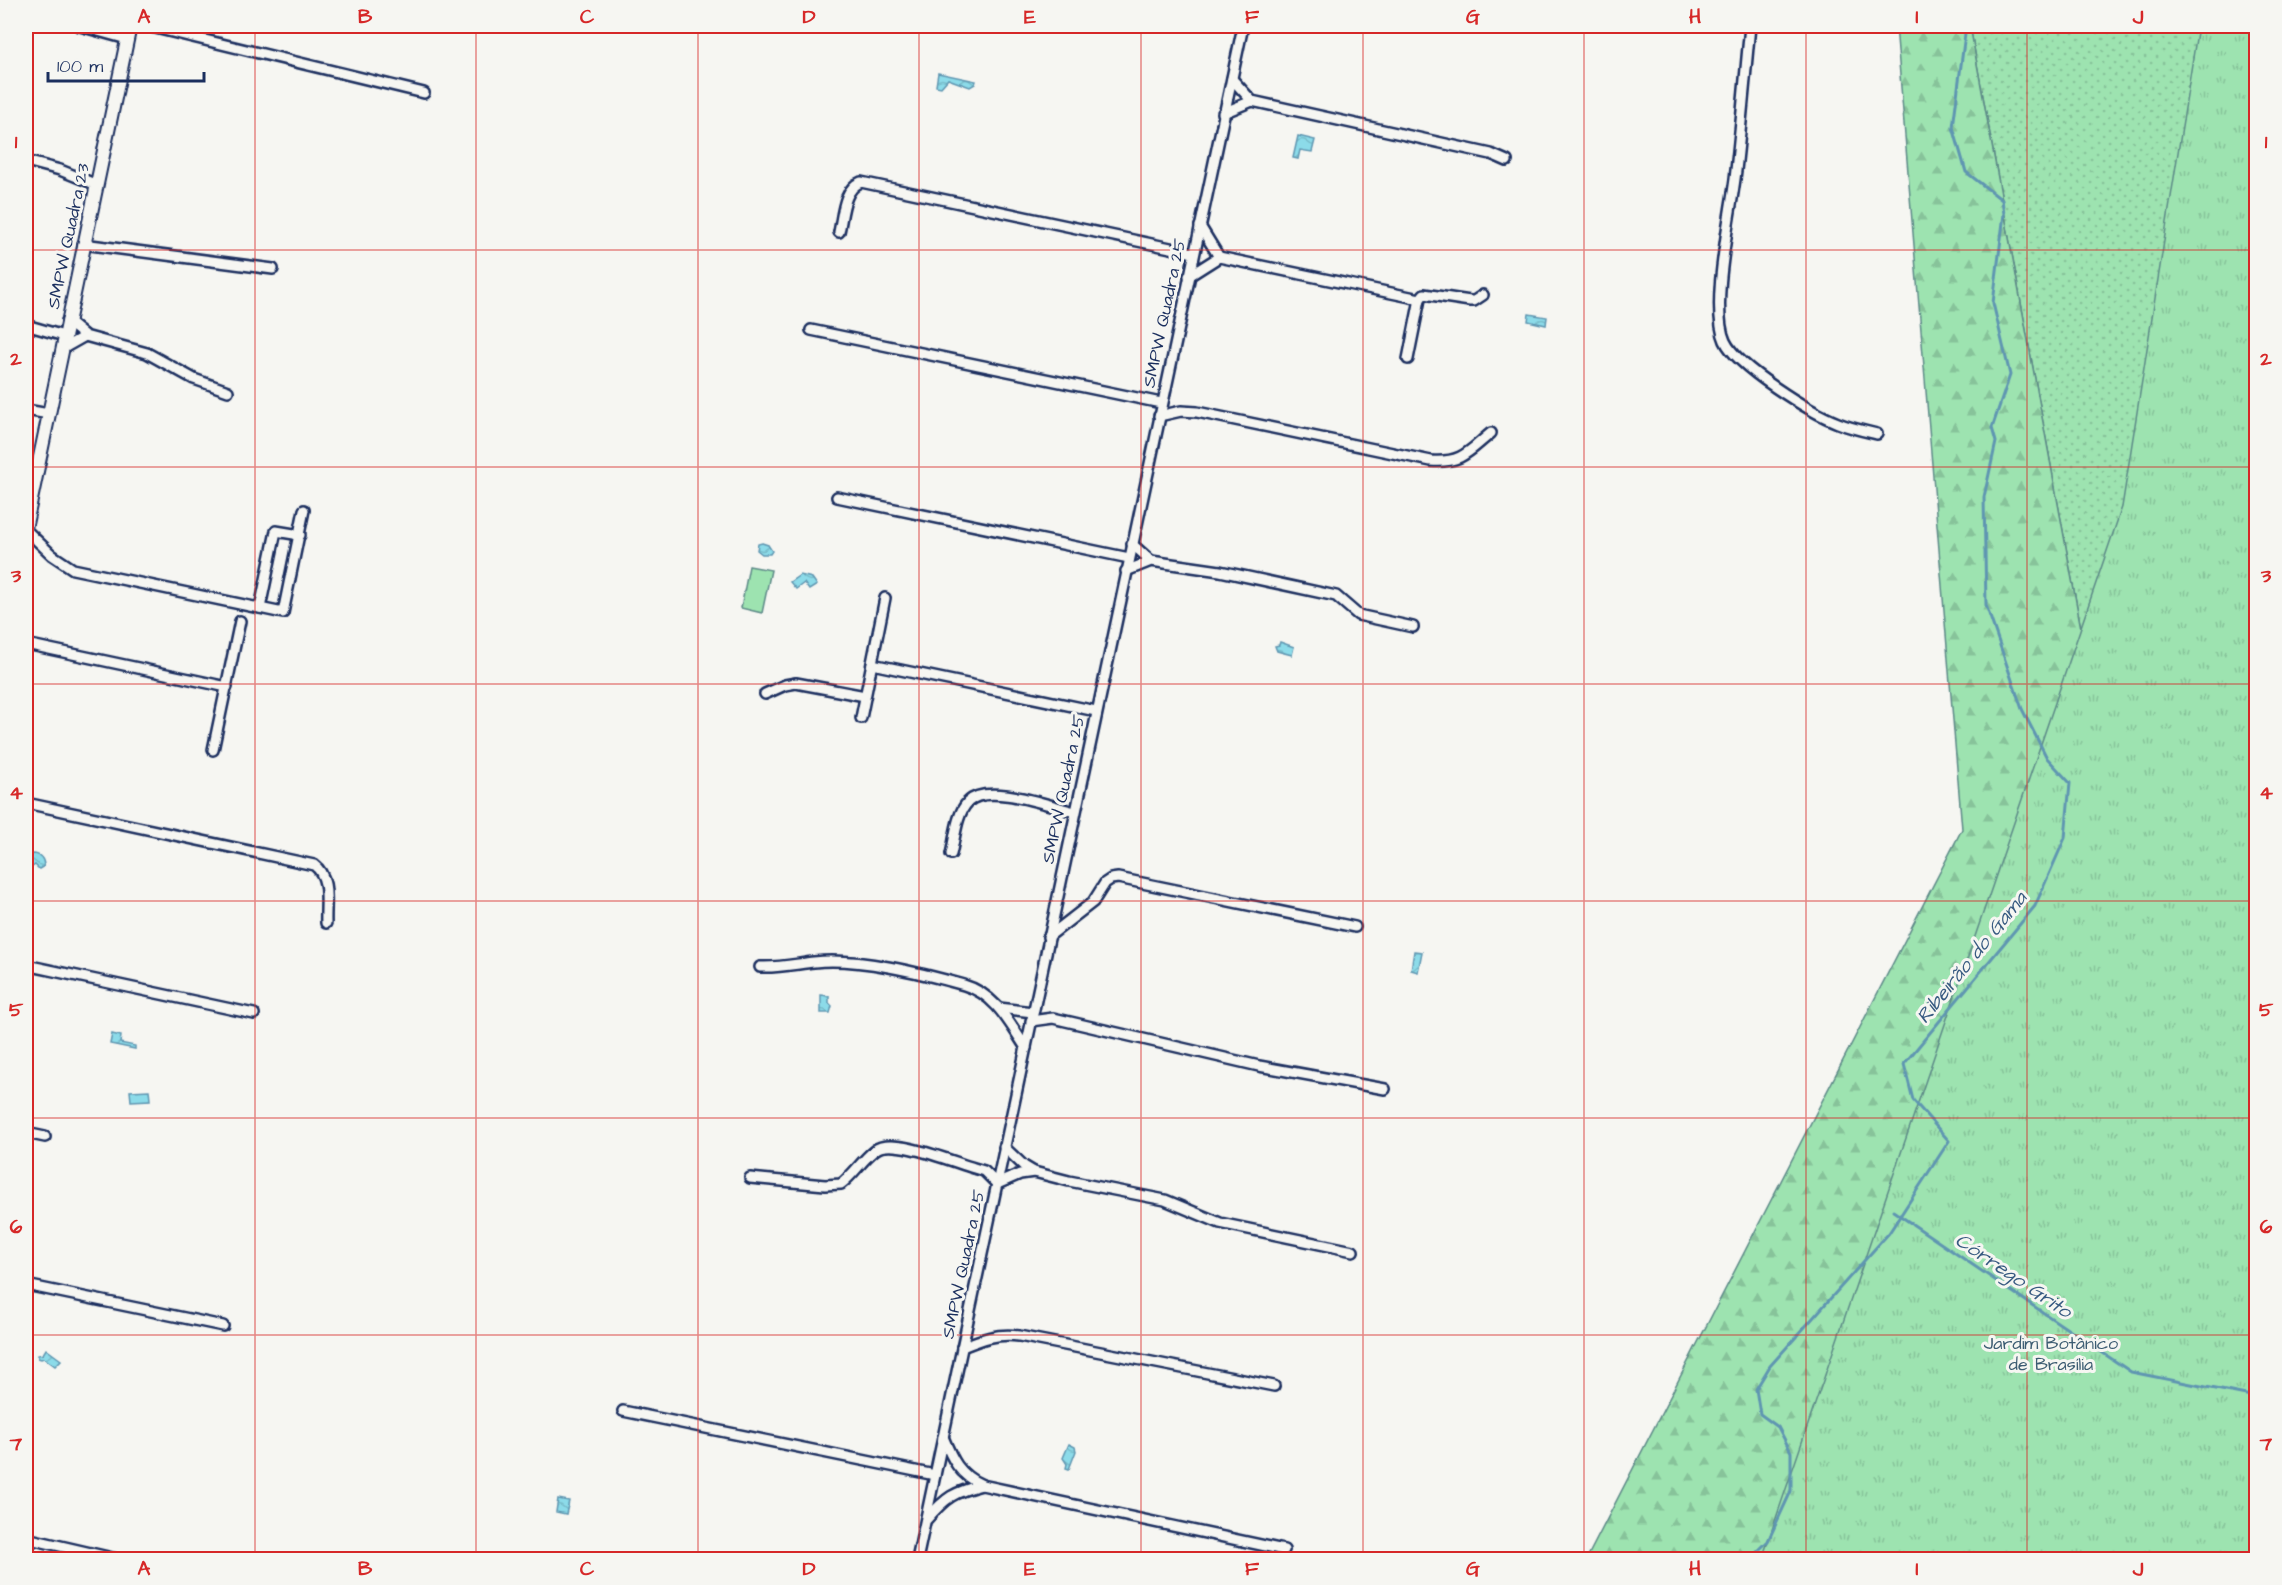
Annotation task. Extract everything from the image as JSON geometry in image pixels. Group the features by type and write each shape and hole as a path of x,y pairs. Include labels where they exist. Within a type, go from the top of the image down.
{"street":[{"path":"80,26 127,39"},
{"name":"SMPW Quadra 23","path":"26,524 130,26"},
{"path":"147,26 424,93"},
{"name":"SMPW Quadra 25","path":"917,1560 1243,26"},
{"path":"1750,26 1735,178 1719,304 1722,333 1726,343 1743,365 1803,406 1838,423 1877,435"},
{"path":"1232,79 1252,101"},
{"path":"1223,113 1252,101 1491,154 1507,161"},
{"path":"26,160 60,170 97,185"},
{"path":"839,232 848,192 853,185 861,182 1194,252"},
{"path":"1200,226 1219,257"},
{"path":"83,244 273,269"},
{"path":"1189,276 1219,257 1420,299"},
{"path":"1408,359 1420,299 1427,294 1470,301 1483,296"},
{"path":"67,321 85,336 147,353 194,379 228,391"},
{"path":"26,325 64,336"},
{"path":"811,330 1161,404"},
{"path":"62,349 85,336"},
{"path":"26,410 49,414"},
{"path":"1159,416 1181,411 1197,412 1442,462 1459,459 1491,433"},
{"path":"837,497 1129,558"},
{"path":"26,530 52,555 73,569 283,613 304,510"},
{"path":"260,608 276,531 300,535"},
{"path":"1132,544 1151,561"},
{"path":"1126,571 1151,561 1212,569 1336,596 1358,615 1413,627"},
{"path":"861,718 885,598"},
{"path":"213,750 240,621"},
{"path":"26,644 227,687"},
{"path":"872,664 1096,711"},
{"path":"765,694 796,683 865,696"},
{"path":"951,854 963,809 968,802 984,794 1010,796 1075,812"},
{"path":"26,803 314,866 321,870 325,878 326,923"},
{"path":"1048,937 1093,902 1105,883 1118,878 1355,927"},
{"path":"760,967 799,966 814,962 869,965 974,988 999,1008 1026,1048"},
{"path":"26,965 254,1014"},
{"path":"999,1008 1033,1013 1259,1066 1385,1089"},
{"path":"1033,1013 1053,1018"},
{"path":"26,1133 45,1137"},
{"path":"750,1178 825,1185 841,1184 875,1149 888,1144 984,1171 997,1184 1020,1174 1034,1172"},
{"path":"1004,1148 1023,1166 1034,1172 1165,1200 1220,1223 1353,1251"},
{"path":"26,1285 223,1326"},
{"path":"962,1347 990,1336 1003,1334 1274,1386"},
{"path":"623,1411 935,1475"},
{"path":"943,1437 957,1467 968,1478 982,1485 1284,1550"},
{"path":"925,1522 941,1503 953,1494 982,1485"},
{"path":"26,1538 121,1560"}],"green space":[{"path":"1896,26 1970,26 2110,786 1802,1559 1586,1560 1962,829"},
{"path":"1970,26 2256,26 2110,786"},
{"name":"Jardim Botânico de Brasília","path":"2198,26 2256,26 2256,1559 1762,1559 2122,507"},
{"path":"749,566 771,570 762,613 741,608"}],"water":[{"path":"938,73 976,81 970,87 948,79 941,87 936,86"},
{"path":"1298,136 1315,140 1312,152 1300,150 1298,159 1293,158"},
{"path":"1529,314 1547,317 1546,325 1528,321"},
{"path":"758,544 768,545 772,551 770,554 762,554 757,550"},
{"path":"800,575 812,578 817,585 809,590 804,583 796,589 790,582"},
{"path":"1280,642 1294,647 1292,655 1277,651 1275,646"},
{"path":"33,854 41,857 44,866 39,869 35,865 28,870 26,860"},
{"path":"1414,951 1422,952 1418,972 1411,970"},
{"path":"821,995 829,996 829,1003 832,1006 830,1013 821,1013"},
{"path":"112,1034 121,1036 120,1043 135,1046 135,1049 110,1044"},
{"path":"149,1090 150,1100 131,1101 130,1091"},
{"path":"46,1349 61,1360 55,1366 44,1358 38,1358 38,1355 43,1354"},
{"path":"1069,1444 1075,1447 1076,1451 1069,1469 1066,1468 1067,1464 1063,1458"},
{"path":"558,1499 569,1501 566,1514 556,1512"}],"waterway":[{"name":"Ribeirão do Gama","path":"1749,1560 1768,1541 1791,1491 1791,1452 1778,1427 1760,1414 1756,1389 1770,1366 1889,1233 1949,1141 1913,1100 1904,1064 2035,906 2065,838 2070,783 2047,758 2022,709 1986,605 1984,497 1996,442 1992,428 2010,375 1993,303 2004,214 2002,200 1966,172 1953,127 1965,34 1961,26"},
{"name":"Córrego Grito","path":"1893,1211 2131,1372 2256,1397"}]}
